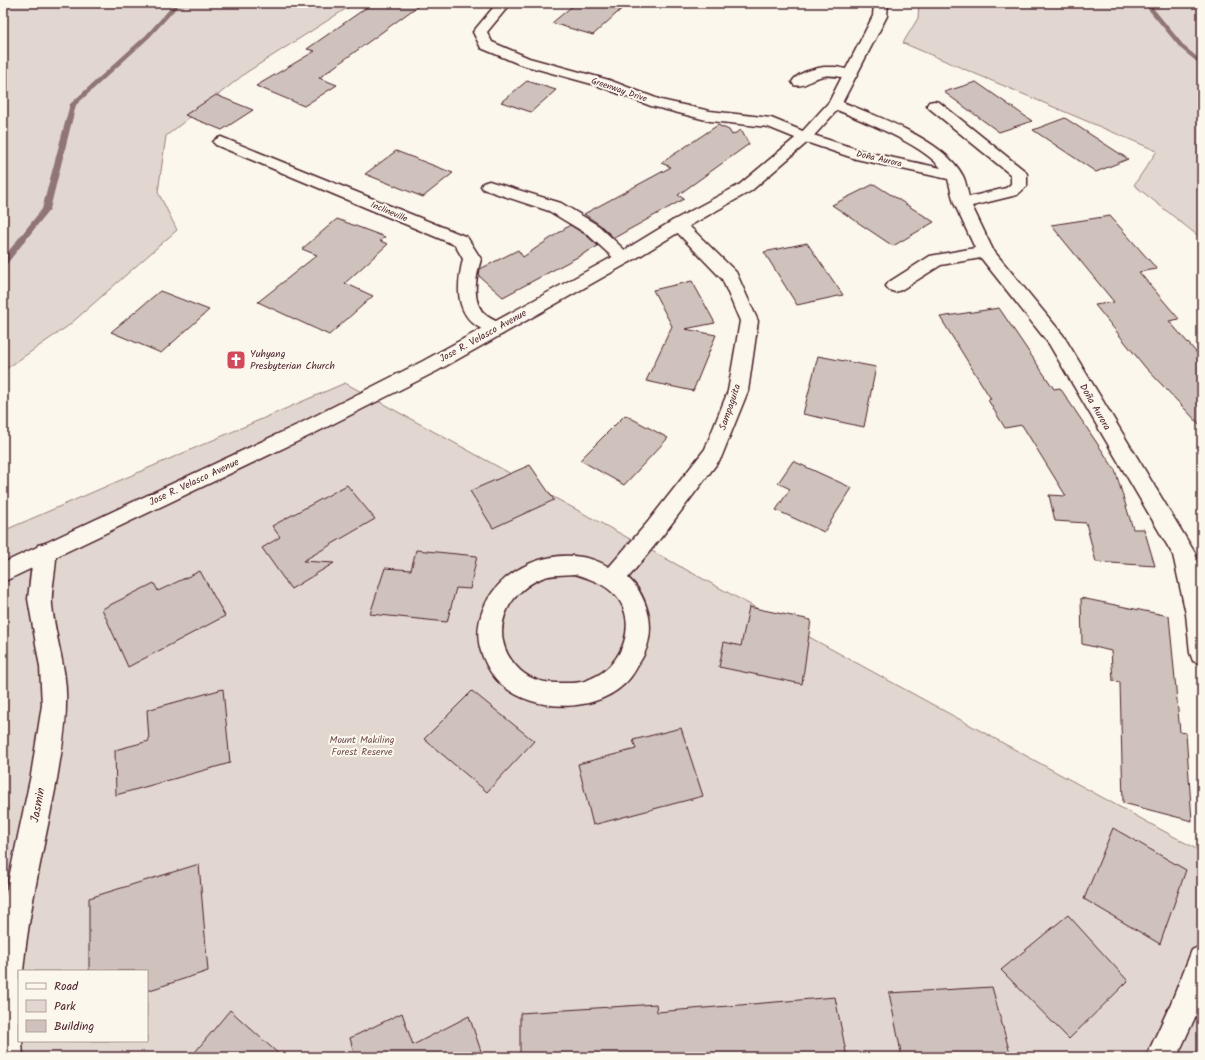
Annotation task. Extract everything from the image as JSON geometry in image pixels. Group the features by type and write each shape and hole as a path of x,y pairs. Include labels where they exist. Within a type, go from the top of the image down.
{"street":[{"name":"Greenway Drive","path":"504,3 480,32 486,45 524,61 604,83 656,102 710,116 771,123 805,137"},
{"name":"Jose R. Velasco Avenue","path":"3,573 304,430 430,366 624,258 678,225 745,188 805,137 835,104 880,16 881,3"},
{"path":"800,82 812,74 822,70 851,74"},
{"name":"Doña Aurora","path":"835,104 921,144 940,156 955,176 962,204 974,226 985,252 1056,340 1108,430 1193,555 1202,652"},
{"path":"934,105 1019,174 1019,186 1011,192 962,204"},
{"name":"Doña Aurora","path":"805,137 862,156 955,176"},
{"name":"Inclineville","path":"221,142 461,241 472,259 466,279 468,302 478,318 496,329"},
{"path":"490,186 555,207 593,230 624,258"},
{"name":"Sampaguita","path":"613,579 655,529 714,452 738,391 749,321 730,276 678,225"},
{"path":"894,286 936,260 985,252"},
{"name":"Jasmin","path":"8,1057 4,1039 3,994 5,951 44,775 52,731 54,680 51,656 40,606 40,590 46,552"},
{"path":"554,566 575,566 595,570 613,579 627,592 636,608 640,625 638,644 630,661 617,676 599,688 578,694 556,696 534,691 516,682 501,668 492,650 489,632 492,613 502,596 516,582 534,572 554,566"},
{"path":"1161,1057 1184,1010 1202,960"}],"green space":[{"path":"3,3 355,3 247,72 166,136 158,192 177,230 68,326 3,371"},
{"path":"919,3 1202,3 1202,239 1134,185 1157,151 903,43 918,18"},
{"name":"Mount Makiling Forest Reserve","path":"345,383 1202,852 1202,1057 3,1057 3,531"}],"building":[{"path":"373,3 422,3 319,78 337,85 304,106 256,86 315,51 307,49"},
{"path":"576,3 628,3 593,35 552,23"},
{"path":"527,81 556,90 531,112 501,102"},
{"path":"976,82 1032,121 999,132 944,92"},
{"path":"216,95 253,110 222,130 185,115"},
{"path":"1065,118 1128,159 1096,172 1033,130"},
{"path":"718,125 729,130 732,135 741,130 749,144 678,195 684,199 614,238 600,225 584,214 671,167 661,163"},
{"path":"396,151 453,173 423,197 365,174"},
{"path":"874,184 934,222 893,246 832,205"},
{"path":"1110,216 1157,269 1139,272 1179,319 1169,321 1202,359 1202,427 1145,367 1095,305 1114,302 1051,225"},
{"path":"337,219 385,237 380,241 388,244 345,283 373,296 329,335 258,302 317,255 302,249"},
{"path":"570,225 586,235 598,246 503,297 479,276 480,269 518,250 523,257"},
{"path":"807,243 843,295 797,305 764,252"},
{"path":"692,281 715,323 685,329 716,335 693,391 646,381 672,326 653,290"},
{"path":"160,291 209,310 161,353 111,332"},
{"path":"999,308 1054,389 1060,388 1115,470 1133,529 1144,529 1155,566 1096,562 1086,523 1055,521 1049,495 1066,496 1022,425 1005,428 988,400 991,399 940,317"},
{"path":"818,356 876,367 864,427 803,414"},
{"path":"625,415 668,438 624,485 580,460"},
{"path":"793,461 852,488 824,532 776,510 790,489 778,483"},
{"path":"530,465 554,500 493,528 470,491"},
{"path":"347,485 375,519 303,561 334,563 291,589 262,548 280,537 272,526"},
{"path":"416,550 477,556 470,589 456,588 447,622 370,614 385,568 411,570"},
{"path":"200,571 225,616 128,667 102,609 154,583 158,591"},
{"path":"1081,598 1169,616 1180,732 1186,733 1192,821 1123,803 1120,682 1113,681 1111,651 1082,644"},
{"path":"749,607 811,620 802,684 719,667 724,642 741,646"},
{"path":"223,689 230,763 116,795 115,750 149,741 147,710"},
{"path":"472,691 534,741 487,792 424,739"},
{"path":"681,728 703,796 593,825 578,764 636,749 633,740"},
{"path":"1113,828 1186,870 1160,944 1084,899"},
{"path":"199,864 208,971 148,991 148,970 89,970 89,898"},
{"path":"1068,915 1128,981 1069,1039 1001,970"},
{"path":"992,987 1011,1057 902,1057 889,993"},
{"path":"835,997 847,1057 520,1057 520,1013 656,1004 657,1012"},
{"path":"230,1010 282,1057 191,1057"},
{"path":"402,1013 413,1045 469,1016 483,1057 355,1057 350,1038"}],"waterway":[{"path":"3,263 46,209 73,104 148,36 178,3"},
{"path":"1146,3 1183,48 1202,64"}],"place":[{"name":"Yuhyang Presbyterian Church","path":"236,360"}]}
